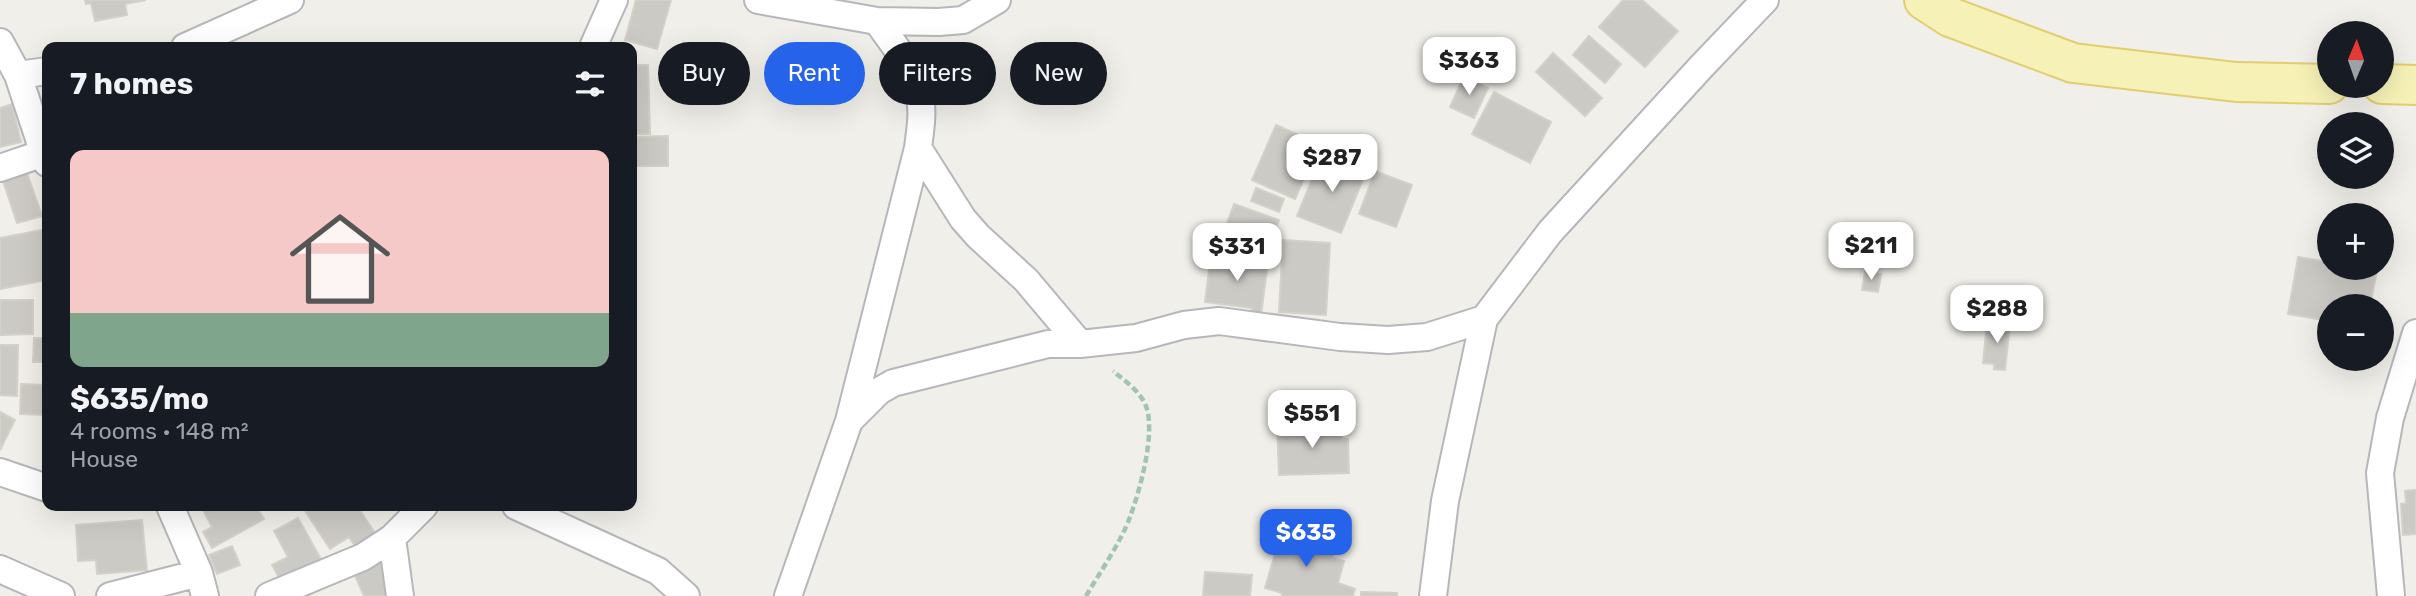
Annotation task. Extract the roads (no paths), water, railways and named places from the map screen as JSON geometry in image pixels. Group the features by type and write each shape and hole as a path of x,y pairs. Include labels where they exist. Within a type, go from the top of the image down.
{"main road":[{"path":"1924,0 1950,16 2073,64 2236,82 2317,84"},
{"path":"2394,84 2416,85"}],"street":[{"path":"196,42 290,0"},
{"path":"595,42 614,0"},
{"path":"758,0 877,21 963,20 997,0"},
{"path":"1433,596 1445,501 1485,319 1550,232 1765,0"},
{"path":"788,596 849,421 918,148 922,120 920,94 907,64 877,21"},
{"path":"0,42 18,75 42,146"},
{"path":"18,75 42,72"},
{"path":"918,148 970,227 1026,280 1080,344"},
{"path":"0,168 42,159"},
{"path":"849,421 880,391 893,383 1048,344 1080,344 1136,338 1184,325 1219,321 1340,337 1388,340 1427,337 1485,319"},
{"path":"2391,596 2380,473 2390,418 2416,333"},
{"path":"0,472 42,486"},
{"path":"110,596 202,584 172,511"},
{"path":"269,596 363,557 392,538 419,511"},
{"path":"527,511 658,571 686,596"},
{"path":"392,538 400,596"},
{"path":"0,569 61,596"}]}
